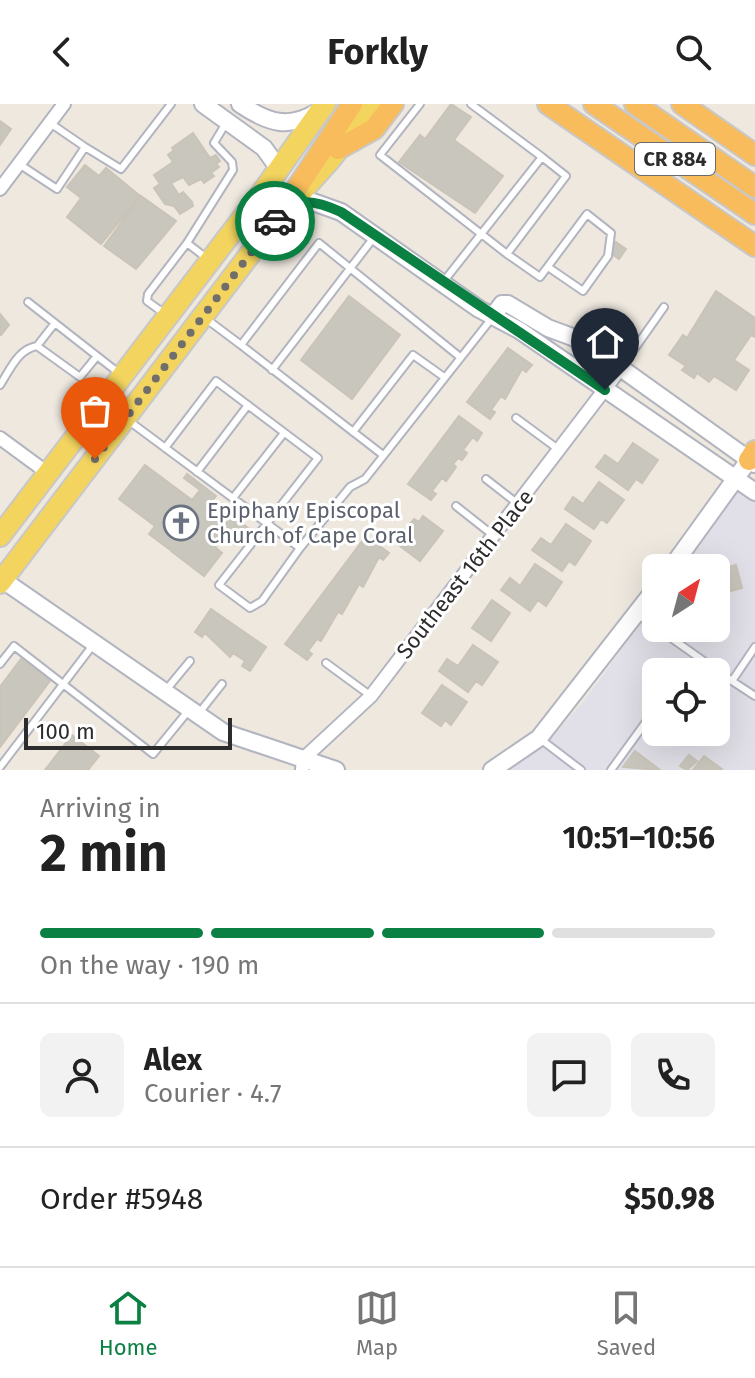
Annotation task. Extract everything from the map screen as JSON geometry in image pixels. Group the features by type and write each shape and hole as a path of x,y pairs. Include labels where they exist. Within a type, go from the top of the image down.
{"highway":[{"path":"282,213 352,104"},
{"path":"338,149 374,129 393,104"},
{"name":"CR 884","path":"594,104 755,214"},
{"name":"CR 884","path":"635,104 755,187"},
{"path":"682,104 755,155"},
{"path":"700,104 755,140"},
{"path":"554,108 755,246"},
{"path":"554,108 588,146 755,261"}],"main road":[{"path":"1,580 282,213 373,104"},
{"path":"0,536 323,107"}],"street":[{"path":"0,189 64,104"},
{"path":"203,104 264,148 279,169"},
{"path":"240,104 265,120 281,124 301,122 323,107"},
{"path":"282,213 307,201 327,206 375,235 755,492"},
{"path":"493,316 502,304 508,304 548,328 583,341 754,462 736,479 681,554"},
{"name":"Southeast 16th Place","path":"302,765 371,696 621,368"},
{"path":"0,438 49,474"},
{"path":"1,580 223,732 302,765 336,770"},
{"path":"492,770 539,738 642,607"}],"lane":[{"path":"50,123 121,169 171,104"},
{"path":"420,104 380,155 540,277 587,214 611,233 608,256 583,291 548,267"},
{"path":"471,104 566,176 507,254"},
{"path":"168,316 147,301 148,294 187,243 233,170 232,162 214,143 228,121"},
{"path":"19,164 57,189 85,147"},
{"path":"442,283 542,157"},
{"path":"272,370 375,235"},
{"path":"187,243 210,261"},
{"path":"241,345 319,243 460,357"},
{"path":"28,302 123,376"},
{"path":"621,368 664,307"},
{"path":"165,448 216,381 318,458 219,585 250,608 262,601 300,548 383,455 493,316"},
{"path":"204,317 383,455"},
{"path":"0,385 20,355 27,348 37,346 55,323"},
{"path":"37,346 80,377 97,356"},
{"path":"353,432 413,355 444,377"},
{"path":"197,472 248,405"},
{"path":"516,418 560,451"},
{"path":"126,419 300,548"},
{"path":"233,498 284,433"},
{"path":"486,479 519,504"},
{"path":"456,506 494,536"},
{"path":"637,614 642,618"},
{"path":"676,642 699,658"},
{"path":"0,767 93,645"},
{"path":"0,664 14,646 153,754 222,684"},
{"path":"755,647 732,681 755,696"},
{"path":"164,693 190,661"},
{"path":"326,663 371,696"},
{"path":"611,770 642,727"},
{"path":"539,738 581,770"}],"shaded area":[{"path":"738,491 755,502 755,770 509,770 545,745 584,701 642,622 642,642 730,642 730,554 692,554"}],"building":[{"path":"451,104 471,117 454,140 503,176 475,213 399,162 420,135 425,139"},
{"path":"0,121 11,129 0,145"},
{"path":"193,133 210,158 216,155 220,161 216,164 219,167 211,173 214,176 204,183 201,179 189,185 183,177 171,183 179,195 183,192 192,202 193,206 180,214 174,206 165,204 154,188 160,184 154,175 173,162 168,155 174,150 172,148"},
{"path":"85,165 99,176 106,168 140,196 101,244 67,217 81,198 67,187"},
{"path":"141,196 176,221 136,269 104,246"},
{"path":"616,242 626,249 619,259 609,252"},
{"path":"716,291 755,318 755,337 751,335 734,360 749,370 736,390 714,376 709,382 697,373 694,378 682,370 686,366 669,355 683,335 687,338"},
{"path":"349,296 400,335 352,399 301,360"},
{"path":"0,314 9,325 1,335 0,334"},
{"path":"508,348 532,365 526,372 522,369 505,399 501,396 491,410 495,412 490,419 467,402"},
{"path":"459,416 482,433 477,441 473,437 463,450 467,453 462,460 458,458 453,464 456,467 446,481 442,478 432,491 436,494 431,500 408,484"},
{"path":"633,443 658,460 642,483 636,479 628,490 596,467 605,455 618,464"},
{"path":"145,465 192,500 200,490 184,478 187,474 216,496 212,501 248,528 235,545 223,536 215,547 222,553 204,576 170,547 149,534 155,526 119,499"},
{"path":"599,482 624,500 607,523 601,519 594,529 565,509 573,497 583,504"},
{"path":"423,516 443,531 420,561 396,543 405,530 410,534 414,529 409,525 414,519 419,522"},
{"path":"566,524 591,541 575,565 569,561 562,571 532,550 541,538 551,545"},
{"path":"366,536 389,553 383,560 379,557 363,587 359,584 342,614 338,612 321,641 317,639 308,651 312,654 307,660 285,644"},
{"path":"535,564 562,582 546,606 538,600 530,611 501,590 510,578 520,586"},
{"path":"736,565 742,588 730,591 730,566"},
{"path":"492,600 510,613 491,641 472,628"},
{"path":"211,609 266,647 250,671 242,666 245,661 233,653 230,657 205,633 202,637 195,632"},
{"path":"473,645 498,662 482,685 476,681 468,692 439,671 447,659 458,666"},
{"path":"21,659 50,681 0,747 0,687"},
{"path":"442,685 467,702 451,725 445,720 441,726 422,713"},
{"path":"72,735 99,756 88,770 45,770"},
{"path":"635,751 660,770 623,767"},
{"path":"689,755 697,761 687,770 680,766"},
{"path":"704,756 722,769 693,770"}],"way so far":[{"path":"95,459 275,221"}],"place":[{"name":"Epiphany Episcopal Church of Cape Coral","path":"181,523"}],"route":[{"path":"275,221 289,205 302,201 319,203 341,212 479,309 507,322 605,390"}]}
